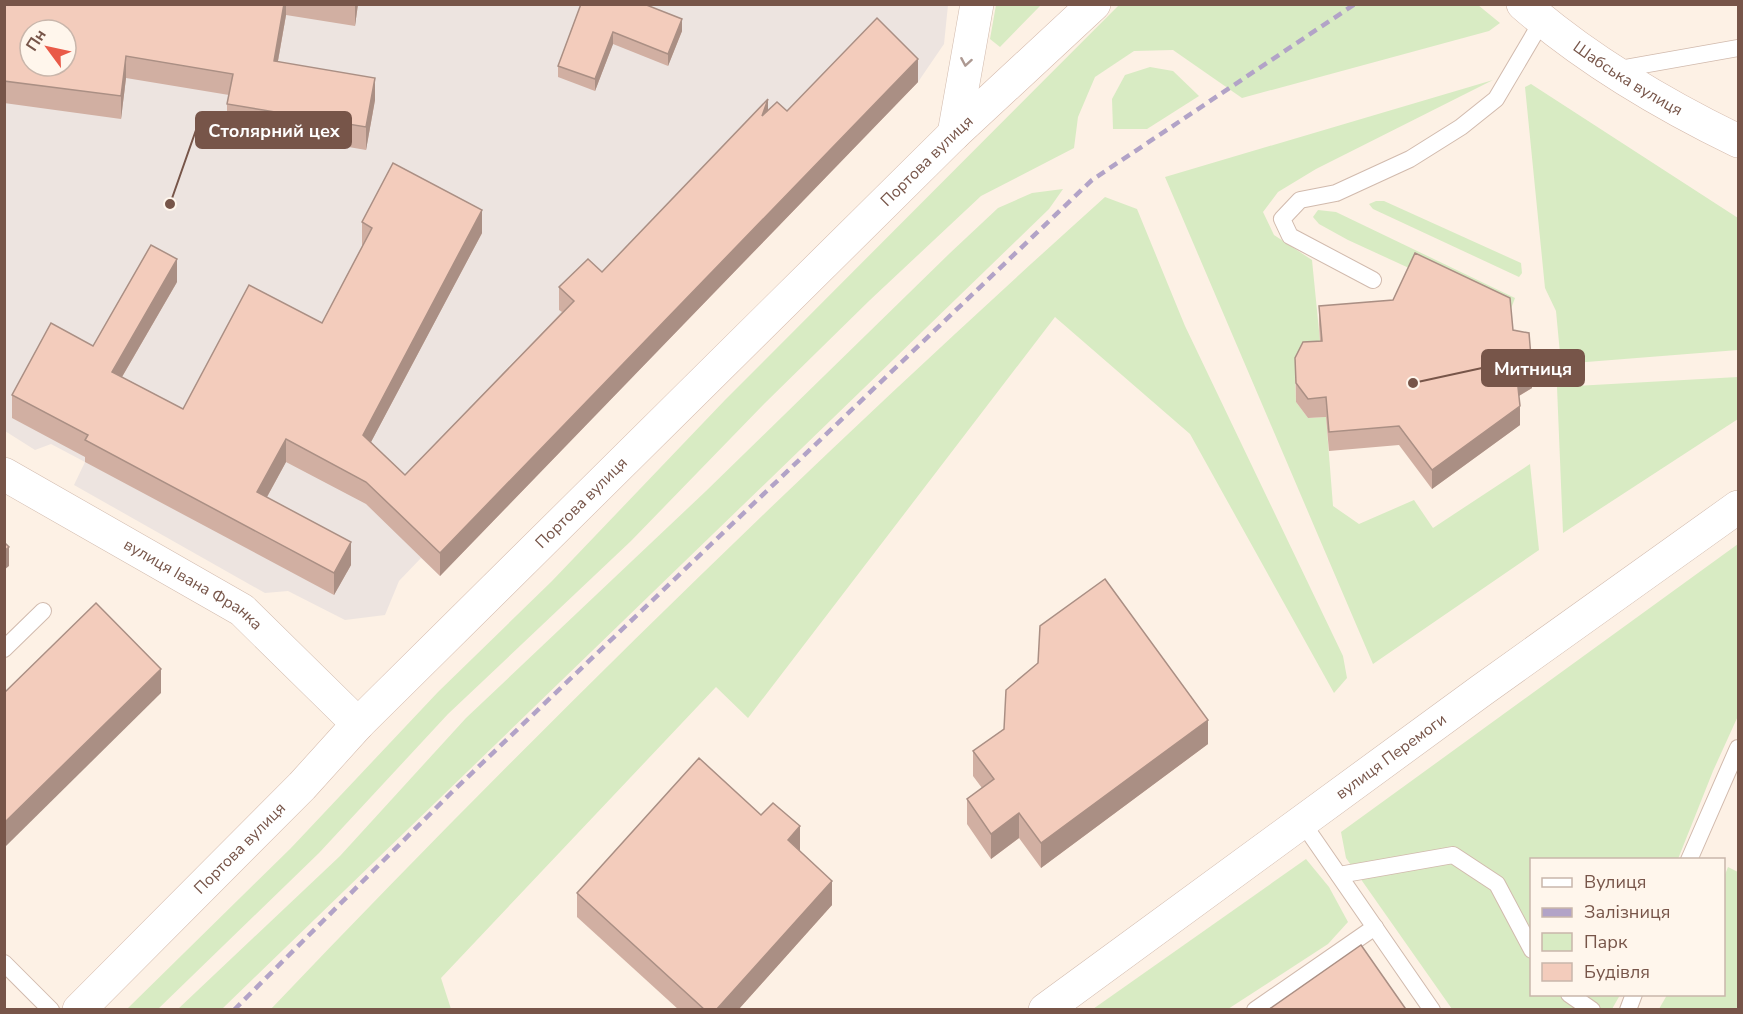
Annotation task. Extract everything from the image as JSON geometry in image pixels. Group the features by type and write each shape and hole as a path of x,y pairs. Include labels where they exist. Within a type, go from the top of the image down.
{"main road":[{"path":"954,134 977,4"},
{"name":"Портова вулиця","path":"79,1010 302,786 358,724 954,134 1094,4"},
{"name":"Шабська вулиця","path":"1533,13 1613,70 1738,141"},
{"name":"вулиця Івана Франка","path":"4,474 242,610 358,724"},
{"name":"вулиця Перемоги","path":"1045,1010 1482,690 1738,507"}],"lane":[{"path":"1373,280 1290,236 1282,219 1300,200 1336,194 1410,159 1461,127 1496,99 1533,13"},
{"path":"1613,70 1738,48"},
{"path":"4,649 43,611"},
{"path":"1690,858 1738,748"},
{"path":"1302,822 1432,1010"},
{"path":"1339,875 1453,855 1497,884 1530,946"},
{"path":"1255,1010 1375,927"},
{"path":"4,963 51,1010"},
{"path":"1572,996 1592,1010"}],"shaded area":[{"path":"5,5 948,5 944,44 918,82 440,576 421,558 399,581 385,615 345,620 288,591 265,593 74,485 85,462 51,444 35,450 5,431"}],"green space":[{"path":"996,4 1041,5 1000,47 990,39"},
{"path":"1119,5 1478,5 1500,23 1489,31 1242,98 1173,50 1134,51 1095,77 1078,117 1074,148 981,196 765,403 631,541 448,714 319,853 158,1009 127,1009 291,848 438,692 552,581 725,400"},
{"path":"1150,67 1173,71 1199,96 1147,129 1113,129 1112,99 1125,75"},
{"path":"1493,80 1316,169 1278,192 1263,212 1274,235 1312,260 1322,361 1295,378 1296,402 1308,418 1326,417 1333,506 1359,524 1414,500 1433,528 1530,464 1539,550 1373,664 1165,177"},
{"path":"1531,84 1738,218 1738,350 1561,364 1556,311 1545,288 1525,87"},
{"path":"1063,189 1049,209 222,1009 178,1009 340,856 466,718 706,491 998,208 1032,193"},
{"path":"1105,197 1137,209 1185,326 1343,656 1347,678 1334,693 1190,434 1055,317 748,718 716,687 441,978 451,1009 271,1009 474,800 680,595 890,394"},
{"path":"1384,201 1521,263 1522,273 1519,277 1373,209 1369,204"},
{"path":"1318,210 1336,212 1515,298 1509,314 1348,240 1319,224 1313,217"},
{"path":"1738,377 1738,419 1563,533 1557,387"},
{"path":"1738,544 1738,716 1678,858 1530,858 1530,996 1619,996 1612,1009 1452,1009 1346,858 1341,832"},
{"path":"1306,859 1329,887 1348,922 1328,944 1228,1009 1093,1009"},
{"path":"1728,867 1738,872 1738,1009 1659,1009 1666,996 1725,996 1725,874"}],"building":[{"path":"4,4 284,4 274,61 375,78 366,127 227,104 233,74 126,56 121,96 4,81"},
{"path":"581,4 644,4 682,19 668,54 613,32 595,79 558,66"},
{"path":"877,18 918,59 440,553 366,482 286,439 257,492 351,542 334,573 85,440 88,435 12,395 51,323 93,346 151,245 177,259 112,372 183,409 249,285 322,323 372,228 362,222 393,163 482,210 363,435 405,475 574,301 559,287 588,259 602,272 768,99 762,116 777,102 787,111"},
{"path":"1415,253 1510,298 1513,330 1529,333 1532,369 1517,378 1520,406 1432,470 1399,426 1329,432 1326,397 1308,399 1296,383 1295,358 1303,342 1322,341 1319,306 1393,300"},
{"path":"1105,579 1208,720 1041,843 1019,813 991,834 967,799 994,779 973,751 1004,729 1006,690 1038,663 1040,626"},
{"path":"96,603 161,669 4,823 4,693"},
{"path":"699,758 761,815 773,803 800,826 788,840 832,881 716,1010 705,1010 577,893"},
{"path":"1361,945 1405,1008 1403,1010 1268,1010"}],"railway":[{"path":"234,1010 452,792 1092,180 1355,4"}],"place":[{"name":"Столярний цех","path":"170,204"},
{"name":"Митниця","path":"1413,383"}]}
